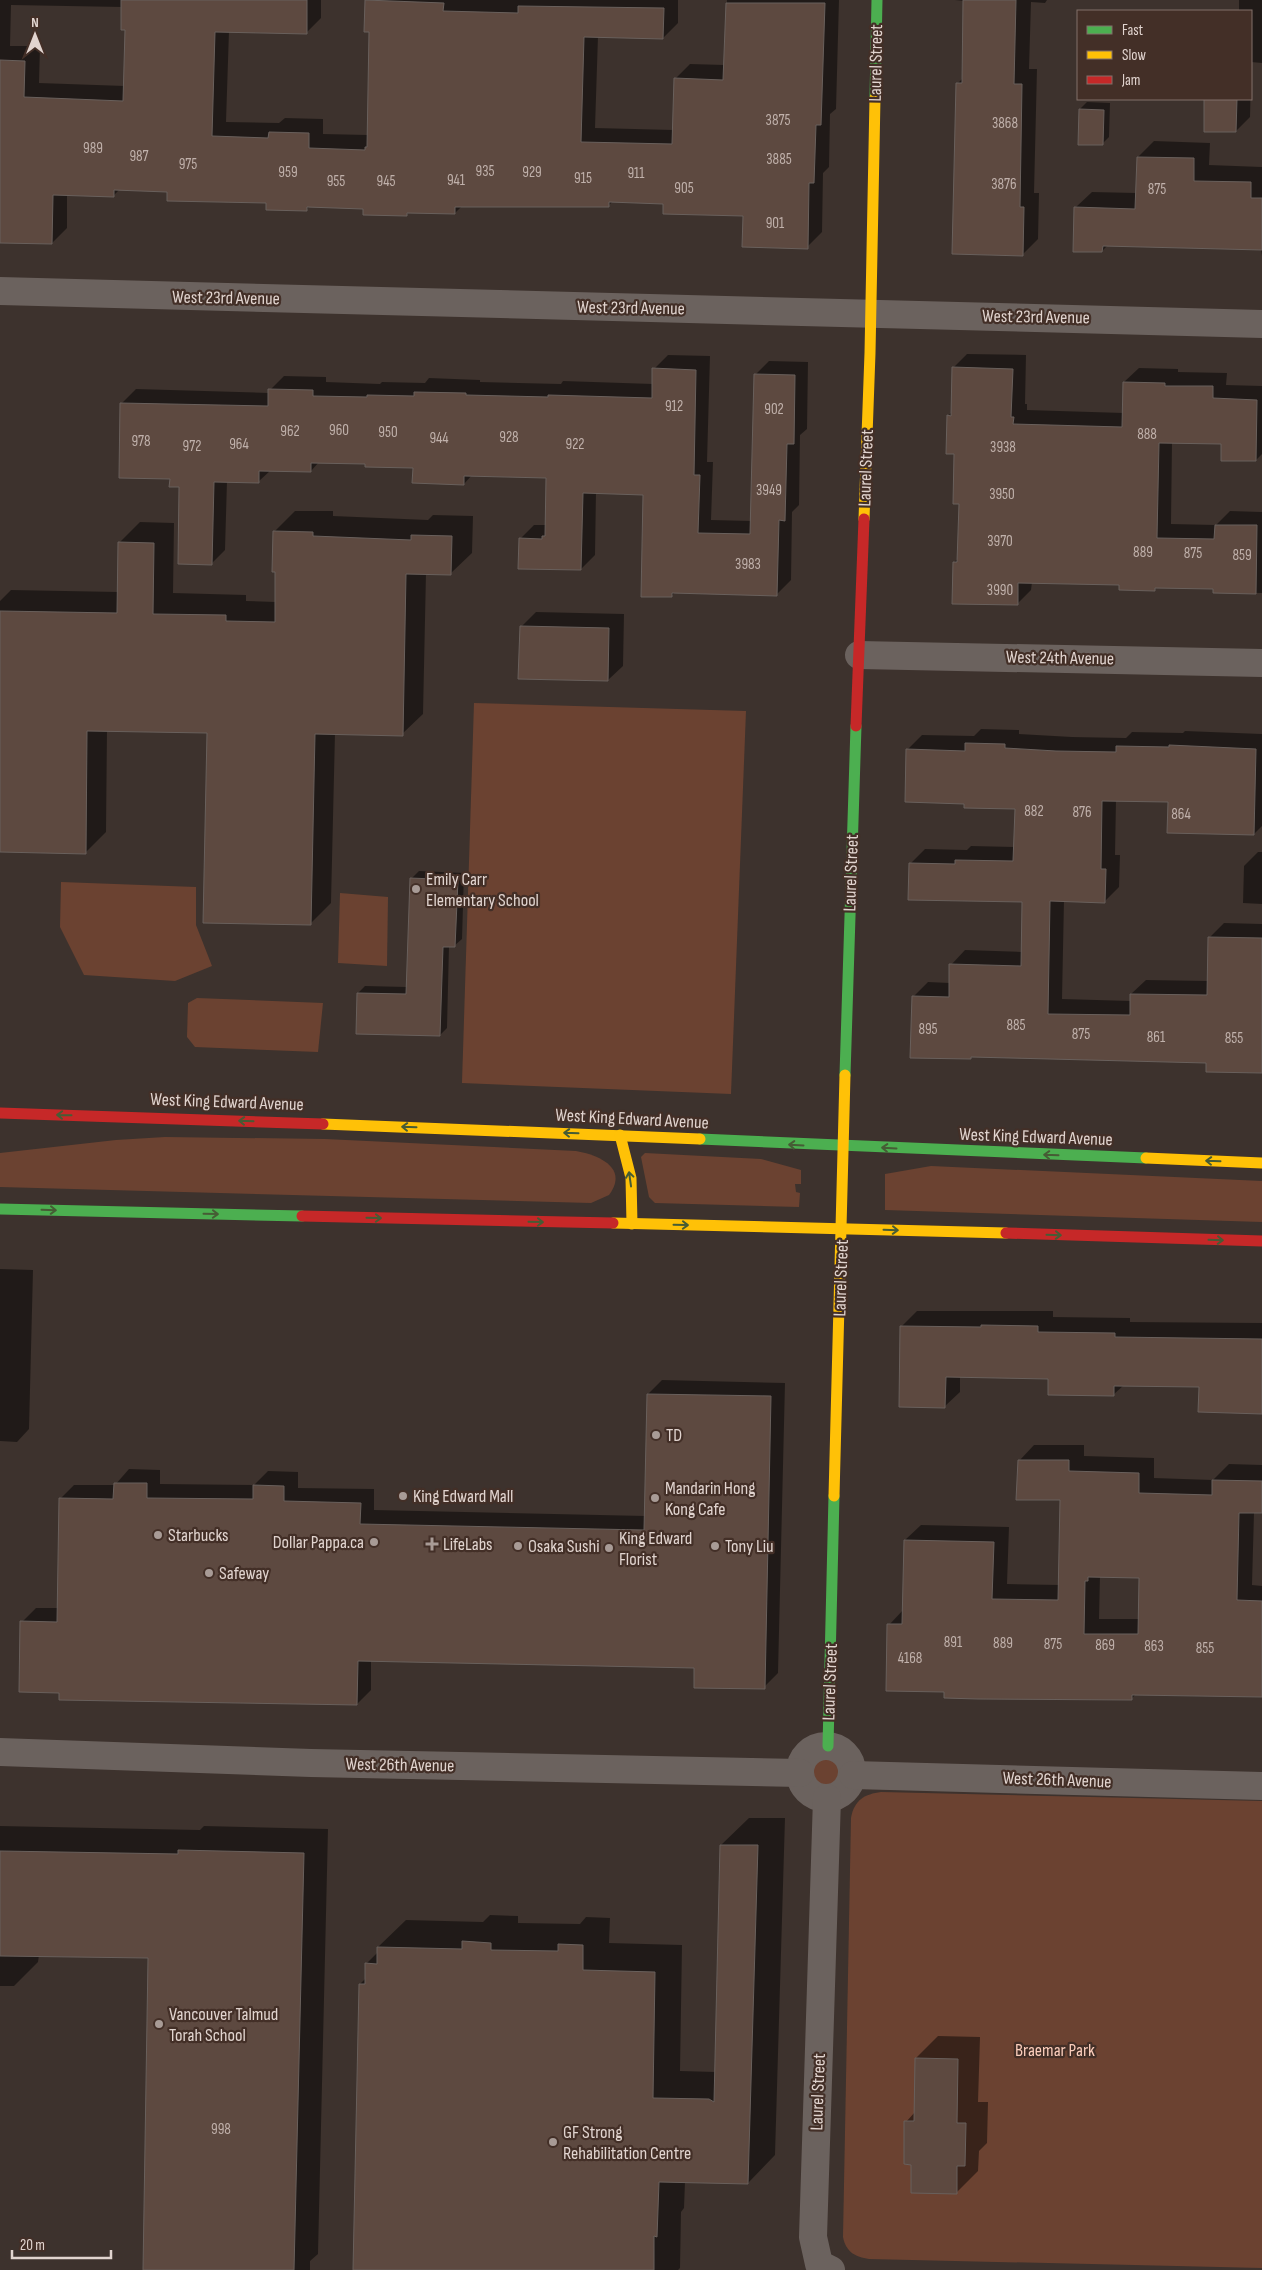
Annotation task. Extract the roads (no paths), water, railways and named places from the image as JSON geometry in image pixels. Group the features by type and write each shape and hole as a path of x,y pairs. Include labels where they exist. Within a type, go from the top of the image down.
{"main road":[{"name":"Laurel Street","path":"828,1746 850,918 871,313 877,0"},
{"name":"West King Edward Avenue","path":"0,1113 620,1135 845,1147 1262,1163"},
{"path":"620,1135 631,1178 632,1224"},
{"path":"0,1209 1262,1241"}],"street":[{"name":"West 23rd Avenue","path":"0,291 1262,324"},
{"name":"West 24th Avenue","path":"859,655 1262,663"},
{"path":"828,1746 838,1748 847,1755 852,1764 853,1774 850,1783 844,1791 827,1798 808,1792 802,1783 800,1773 802,1762 808,1753 817,1747 828,1746"},
{"name":"West 26th Avenue","path":"0,1752 320,1763 800,1773"},
{"name":"West 26th Avenue","path":"853,1774 1262,1786"},
{"name":"Laurel Street","path":"825,2267 813,2236 827,1798"}],"place":[{"name":"Emily Carr Elementary School","path":"416,889"},
{"name":"TD","path":"656,1435"},
{"name":"King Edward Mall","path":"403,1496"},
{"name":"Mandarin Hong Kong Cafe","path":"655,1498"},
{"name":"Starbucks","path":"158,1535"},
{"name":"Dollar Pappa.ca","path":"374,1542"},
{"name":"LifeLabs","path":"432,1544"},
{"name":"Osaka Sushi","path":"518,1546"},
{"name":"Tony Liu","path":"715,1546"},
{"name":"King Edward Florist","path":"609,1548"},
{"name":"Safeway","path":"209,1573"},
{"name":"Vancouver Talmud Torah School","path":"159,2024"},
{"name":"GF Strong Rehabilitation Centre","path":"553,2142"}],"park label":[{"name":"Braemar Park","path":"1055,2050"}]}
